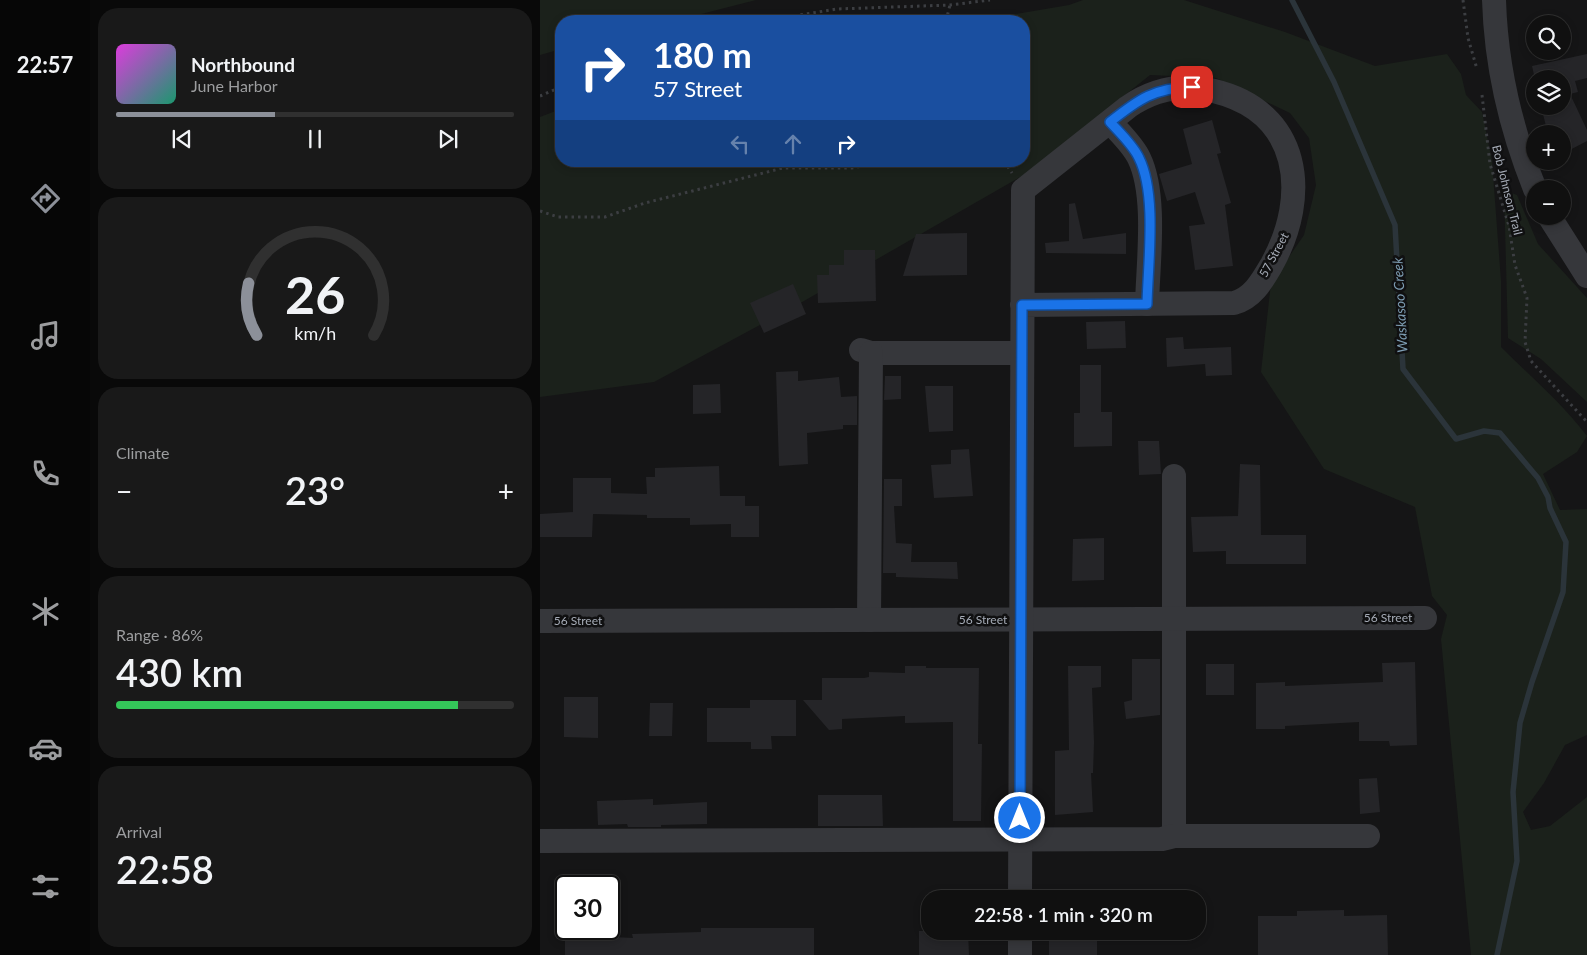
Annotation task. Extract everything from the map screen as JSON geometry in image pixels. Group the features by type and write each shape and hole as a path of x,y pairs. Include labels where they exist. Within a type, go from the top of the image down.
{"street":[{"path":"1494,0 1498,53 1504,94 1512,128 1532,180"},
{"name":"57 Street","path":"1192,87 1224,93 1250,106 1274,127 1286,148 1293,173 1294,201 1287,231 1269,269 1250,296 1234,304 1147,304 1022,305 1023,190 1144,96 1158,91 1192,87"},
{"path":"1110,122 1138,156 1147,181 1149,202 1147,304"},
{"path":"1555,225 1587,276"},
{"path":"1020,890 1022,305"},
{"path":"870,620 866,352 1022,353"},
{"path":"1174,476 1174,836"},
{"name":"56 Street","path":"540,621 1425,618"},
{"path":"540,841 1162,839 1174,836 1368,836"},
{"path":"1020,940 1020,955"}],"path":[{"path":"800,15 837,9 950,5 990,0"},
{"path":"1463,0 1469,44 1479,74"},
{"path":"948,15 950,5"},
{"name":"Bob Johnson Trail","path":"1482,88 1490,164 1509,226 1515,265 1527,298 1527,351 1531,361 1587,422"},
{"path":"540,96 555,90"},
{"path":"540,211 558,217 606,217 645,203 783,168 857,167"}],"shaded area":[{"path":"540,0 756,0 697,15 555,15 555,51 540,55"},
{"path":"1083,0 1184,0 1285,32 1375,66 1447,54 1461,74 1466,95 1482,112 1492,161 1501,281 1501,347 1556,401 1587,436 1577,452 1543,474 1560,510 1587,509 1587,735 1565,745 1544,783 1523,812 1531,830 1550,826 1587,797 1587,955 1471,955 1441,639 1447,615 1432,596 1415,507 1324,469 1261,372 1271,283 1304,235 1316,185 1309,138 1290,113 1216,78 1150,75 1029,172 797,305 654,382 540,397 540,117 555,111 555,167 1030,167 1030,15 1010,15 1069,5"},
{"path":"1504,190 1517,195 1526,216 1526,225 1530,225 1538,244 1587,298 1587,402 1541,359 1508,338"}],"building":[{"path":"1587,54 1587,78 1575,81 1578,92 1571,94 1571,70 1533,70 1532,66 1560,60 1571,60 1571,57"},
{"path":"1571,96 1587,130 1587,141 1571,149 1571,125 1546,125 1543,115 1571,115"},
{"path":"1212,120 1221,153 1217,154 1231,203 1225,205 1233,266 1195,270 1189,226 1205,224 1195,192 1167,201 1159,174 1192,164 1183,129"},
{"path":"1075,203 1083,239 1126,233 1126,254 1046,253 1045,243 1069,241 1069,204"},
{"path":"967,233 967,275 903,276 916,234"},
{"path":"844,250 875,250 876,301 818,303 817,275 829,275 829,265 844,265"},
{"path":"793,284 806,314 764,333 750,303"},
{"path":"1125,321 1126,348 1087,349 1086,322"},
{"path":"1183,337 1184,349 1231,347 1232,375 1206,376 1205,364 1167,367 1166,338"},
{"path":"1080,365 1101,365 1101,412 1112,412 1112,446 1074,447 1074,413 1080,413"},
{"path":"798,371 798,381 839,377 841,397 857,396 857,425 843,425 843,429 807,433 808,464 779,466 776,372"},
{"path":"885,376 901,376 901,399 884,400"},
{"path":"720,384 721,413 693,414 693,385"},
{"path":"925,386 953,386 953,431 929,432"},
{"path":"1138,441 1159,441 1161,474 1139,475"},
{"path":"969,449 973,496 934,498 931,465 951,464 951,450"},
{"path":"1240,464 1260,465 1261,535 1306,535 1306,564 1226,564 1226,551 1193,552 1191,517 1238,516"},
{"path":"719,466 720,496 745,496 745,506 759,506 759,537 731,537 731,524 690,525 690,518 647,518 647,515 593,514 592,537 540,537 540,514 573,512 573,478 611,478 611,493 647,494 646,477 655,477 655,468"},
{"path":"884,479 902,479 902,506 894,506 896,543 912,544 911,562 957,562 958,579 896,577 896,573 883,573"},
{"path":"1104,538 1104,580 1072,581 1073,539"},
{"path":"1132,659 1160,659 1160,715 1126,719 1124,702 1132,700"},
{"path":"1415,662 1417,745 1390,746 1389,741 1359,741 1359,722 1285,726 1285,729 1256,729 1256,683 1285,682 1285,686 1383,682 1382,663"},
{"path":"1206,664 1234,664 1234,695 1206,695"},
{"path":"905,666 979,668 978,744 982,744 981,821 953,821 953,722 905,723 905,716 842,719 842,729 829,730 803,700 822,700 822,678 864,678 869,677 869,672 905,673"},
{"path":"1068,666 1101,666 1101,687 1092,688 1094,742 1093,773 1091,773 1093,812 1055,815 1055,751 1069,750"},
{"path":"564,697 598,697 598,738 564,737"},
{"path":"750,700 796,700 796,736 771,736 772,749 751,749 751,742 707,742 707,708 750,708"},
{"path":"650,703 673,703 672,736 649,736"},
{"path":"1377,778 1380,812 1360,814 1359,779"},
{"path":"818,795 882,795 883,826 818,826"},
{"path":"653,799 653,805 707,802 707,824 661,825 661,827 628,827 627,824 598,825 597,801"},
{"path":"1344,910 1344,916 1387,915 1388,955 1258,955 1258,916 1297,916 1297,911"},
{"path":"701,928 814,928 814,955 565,955 565,940 620,940 620,937 633,938 632,934 701,932"},
{"path":"919,931 921,931 921,940 968,940 969,955 919,955"},
{"path":"1049,940 1097,940 1097,955 1049,955"}],"waterway":[{"name":"Waskasoo Creek","path":"1292,0 1334,82 1395,225 1403,369 1456,439 1484,431 1500,433 1538,478 1548,497 1550,508 1566,542 1563,592 1520,723 1513,792 1517,861 1497,955"}],"route":[{"path":"1020,818 1022,305 1147,304 1149,202 1147,181 1138,156 1110,122 1144,96 1158,91 1192,87"}]}
